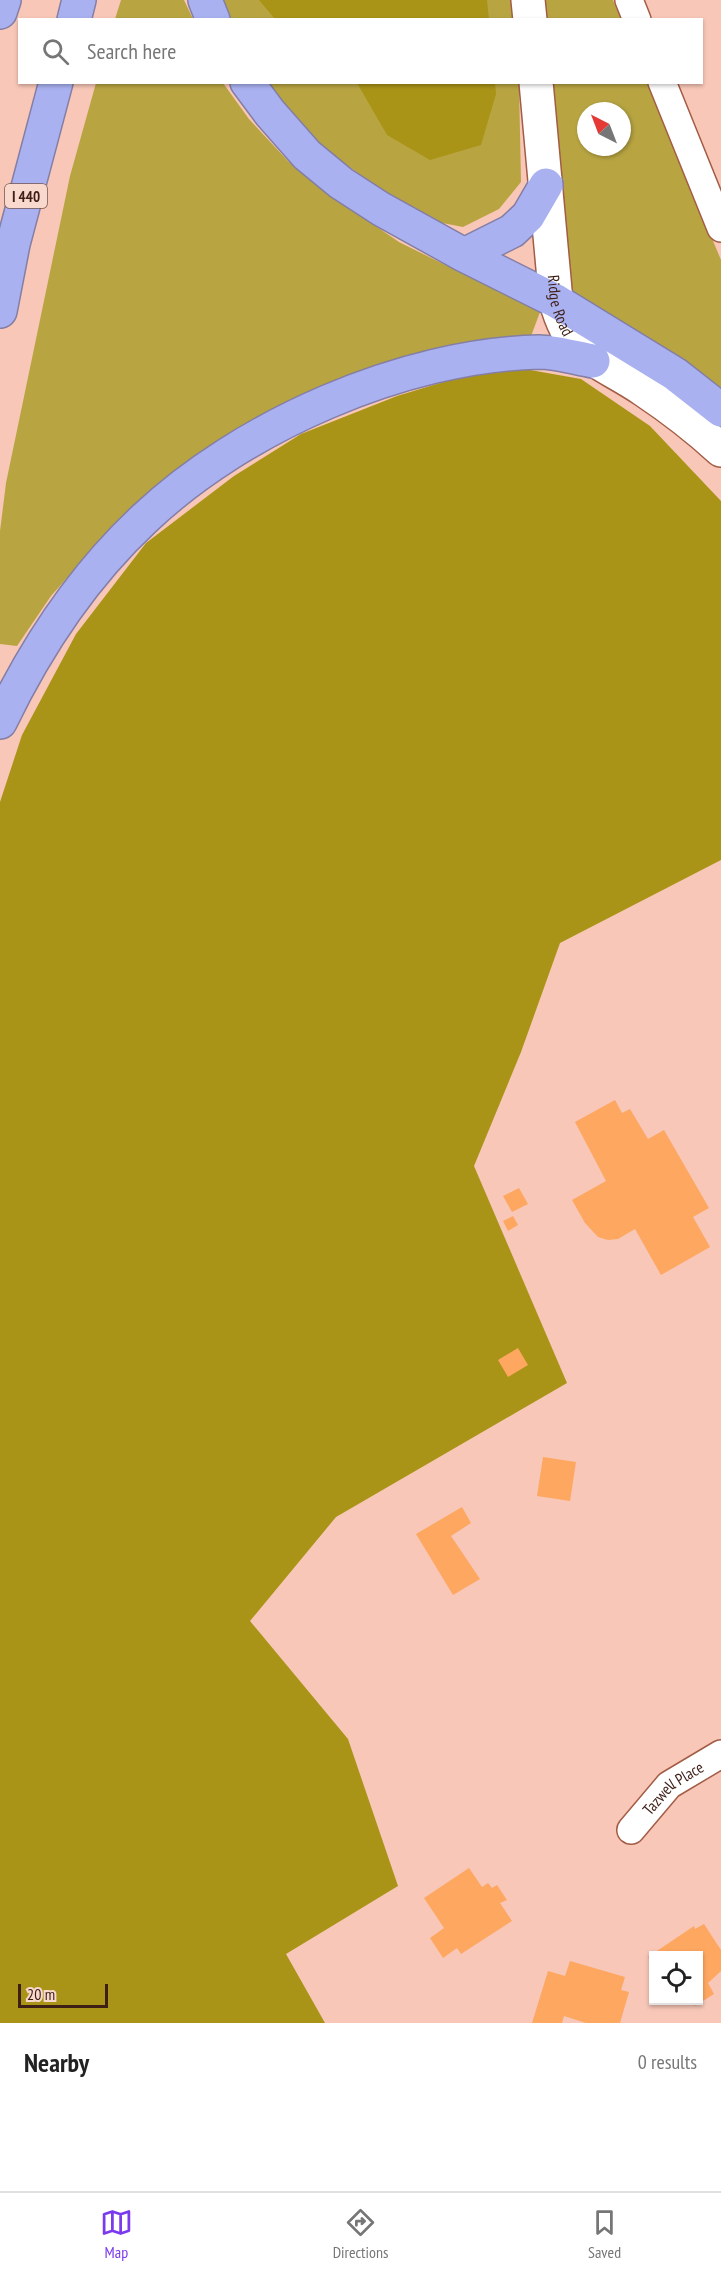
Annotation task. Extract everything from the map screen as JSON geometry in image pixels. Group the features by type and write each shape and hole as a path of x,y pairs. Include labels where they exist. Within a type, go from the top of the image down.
{"highway":[{"path":"0,12 4,0"},
{"path":"74,18 79,0"},
{"path":"205,0 212,18"},
{"name":"I 440","path":"0,311 13,244 55,84"},
{"path":"248,84 270,113 307,155 341,183 381,210 556,301 675,374 721,410"},
{"path":"464,255 512,231 528,216 546,185"},
{"path":"0,722 20,680 47,636 77,593 111,552 145,518 182,488 226,456 274,426 375,384 427,369 471,360 541,352 593,361"}],"street":[{"path":"528,0 530,18"},
{"path":"629,0 636,18"},
{"name":"Ridge Road","path":"536,84 556,301 567,333 593,361 633,382 666,405 721,450"},
{"path":"663,84 721,228"},
{"name":"Tazwell Place","path":"631,1830 669,1785 721,1754"}],"shaded area":[{"path":"121,0 184,0 193,18 115,18"},
{"path":"220,0 512,0 514,18 228,18"},
{"path":"259,0 487,0 489,18 274,18"},
{"path":"535,0 613,0 621,18 538,18"},
{"path":"96,84 224,84 249,119 288,161 332,196 399,242 540,312 530,339 374,369 268,411 198,453 118,520 51,596 17,646 0,644 0,531 6,483 70,176"},
{"path":"266,84 519,84 521,182 499,209 463,227 432,221 389,195 327,151 271,94"},
{"path":"358,84 495,84 496,94 481,145 430,160 387,135"},
{"path":"545,84 647,84 721,260 721,398 569,299"},
{"path":"519,368 581,379 650,426 721,501 721,860 560,943 521,1052 474,1166 567,1383 336,1517 250,1621 348,1739 398,1886 286,1954 325,2023 0,2023 0,802 22,735 76,634 146,543 234,476 301,434 397,396 450,380"}],"building":[{"path":"615,1100 622,1113 630,1109 648,1139 664,1130 709,1208 693,1217 710,1247 661,1275 635,1229 618,1239 608,1240 598,1237 585,1223 572,1200 606,1181 575,1122"},
{"path":"519,1188 528,1204 512,1212 503,1196"},
{"path":"513,1216 518,1225 508,1231 503,1221"},
{"path":"518,1348 528,1365 508,1377 498,1360"},
{"path":"543,1457 576,1462 570,1501 537,1496"},
{"path":"462,1507 471,1523 451,1536 480,1579 453,1595 416,1534"},
{"path":"469,1868 482,1887 488,1883 492,1888 497,1885 507,1900 500,1903 512,1921 461,1954 457,1948 443,1958 430,1938 444,1928 424,1898"},
{"path":"704,1924 721,1950 721,1971 708,1983 714,1994 703,2001 703,1951 657,1951 694,1926 695,1929"},
{"path":"570,1961 625,1977 621,1990 629,1992 620,2023 586,2023 564,2016 562,2023 532,2023 548,1971 565,1976"}]}
